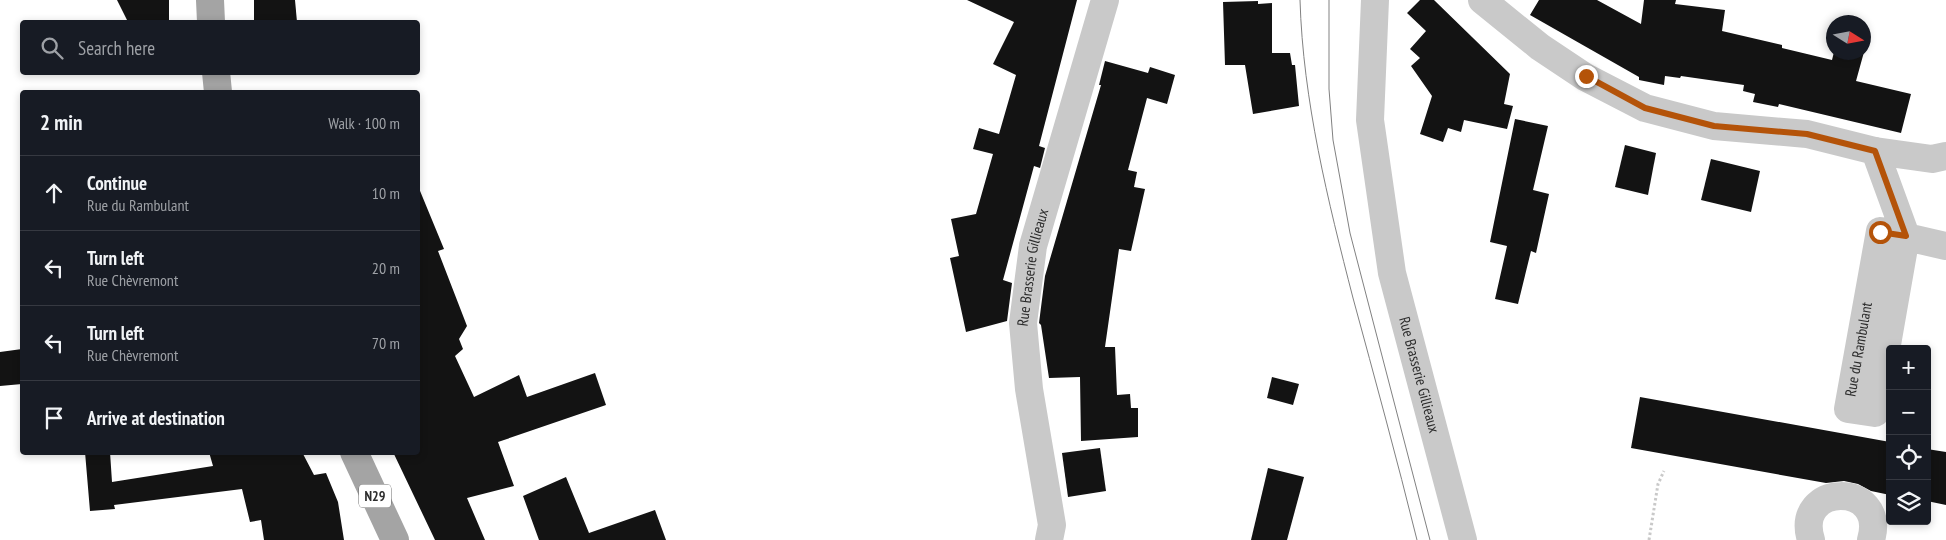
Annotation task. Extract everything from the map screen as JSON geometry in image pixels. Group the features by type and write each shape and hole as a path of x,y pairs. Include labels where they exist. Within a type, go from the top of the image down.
{"main road":[{"path":"210,0 212,20"},
{"path":"216,75 218,90"},
{"name":"N29","path":"355,455 395,540"}],"street":[{"name":"Rue Brasserie Gillieaux","path":"1049,540 1052,525 1029,389 1022,323 1033,246 1105,0"},
{"name":"Rue Brasserie Gillieaux","path":"1375,0 1370,120 1392,273 1463,540"},
{"path":"1482,0 1540,47 1586,76 1645,108 1714,126 1807,134 1875,151 1932,159 1946,156"},
{"path":"1875,151 1906,236"},
{"name":"Rue du Rambulant","path":"1906,236 1875,413 1848,408 1880,232 1906,236 1946,246"},
{"path":"1811,540 1809,522 1812,512 1819,504 1837,495 1847,496 1865,505 1873,523 1871,540"}],"path":[{"path":"1649,540 1658,484 1664,471"}],"building":[{"path":"117,0 169,0 169,20 127,20"},
{"path":"254,0 295,0 297,20 254,20"},
{"path":"967,0 1077,0 1039,146 1045,148 1040,168 1034,166 1003,280 1012,283 1007,321 966,332 950,258 959,256 951,219 976,214 993,154 973,149 979,128 999,134 1016,75 993,64 1014,22"},
{"path":"1420,0 1434,0 1510,74 1504,104 1513,106 1507,129 1464,120 1461,132 1448,128 1443,142 1420,134 1432,96 1411,66 1420,58 1410,49 1426,31 1407,13"},
{"path":"1539,0 1597,0 1641,24 1644,0 1676,0 1675,4 1725,10 1722,31 1782,45 1782,48 1826,60 1862,60 1856,81 1911,94 1901,133 1779,104 1778,107 1753,102 1755,94 1743,91 1744,85 1681,76 1680,78 1665,76 1664,85 1639,80 1639,77 1530,15"},
{"path":"1258,1 1258,4 1272,3 1272,53 1290,53 1292,65 1295,65 1299,106 1253,114 1245,65 1225,65 1223,2"},
{"path":"1105,61 1148,73 1150,67 1175,75 1167,104 1147,98 1128,170 1137,172 1134,187 1145,189 1131,251 1119,249 1105,347 1115,347 1117,395 1130,394 1131,408 1138,408 1138,437 1081,441 1080,377 1049,378 1041,325 1039,323 1045,276 1101,85 1099,85"},
{"path":"1515,119 1548,126 1533,190 1549,194 1536,253 1531,251 1518,304 1495,299 1507,246 1490,242"},
{"path":"1625,145 1656,153 1648,195 1615,187"},
{"path":"1711,159 1760,171 1751,212 1701,200"},
{"path":"420,191 444,249 438,251 467,326 459,339 463,349 455,356 474,397 519,375 527,397 595,373 606,405 498,442 514,486 467,498 485,540 435,540 394,455 420,455"},
{"path":"20,349 20,384 0,386 0,352"},
{"path":"1272,377 1299,384 1293,405 1267,398"},
{"path":"1640,397 1886,441 1886,494 1844,481 1826,483 1631,448"},
{"path":"1100,448 1106,491 1068,497 1062,453"},
{"path":"1931,450 1946,452 1946,505 1931,502"},
{"path":"85,455 110,455 112,482 213,466 210,455 304,455 314,475 326,473 338,502 344,540 264,540 261,520 250,522 242,489 114,505 115,509 90,511"},
{"path":"1268,468 1304,477 1287,540 1251,540"},
{"path":"566,477 589,533 655,510 666,540 539,540 523,496"}],"tram line":[{"path":"1300,0 1302,38 1311,113 1326,188 1417,540"},
{"path":"1329,0 1329,89 1333,140 1350,233 1430,540"}],"route":[{"path":"1586,76 1645,108 1714,126 1807,134 1875,151 1906,236 1880,232"}]}
